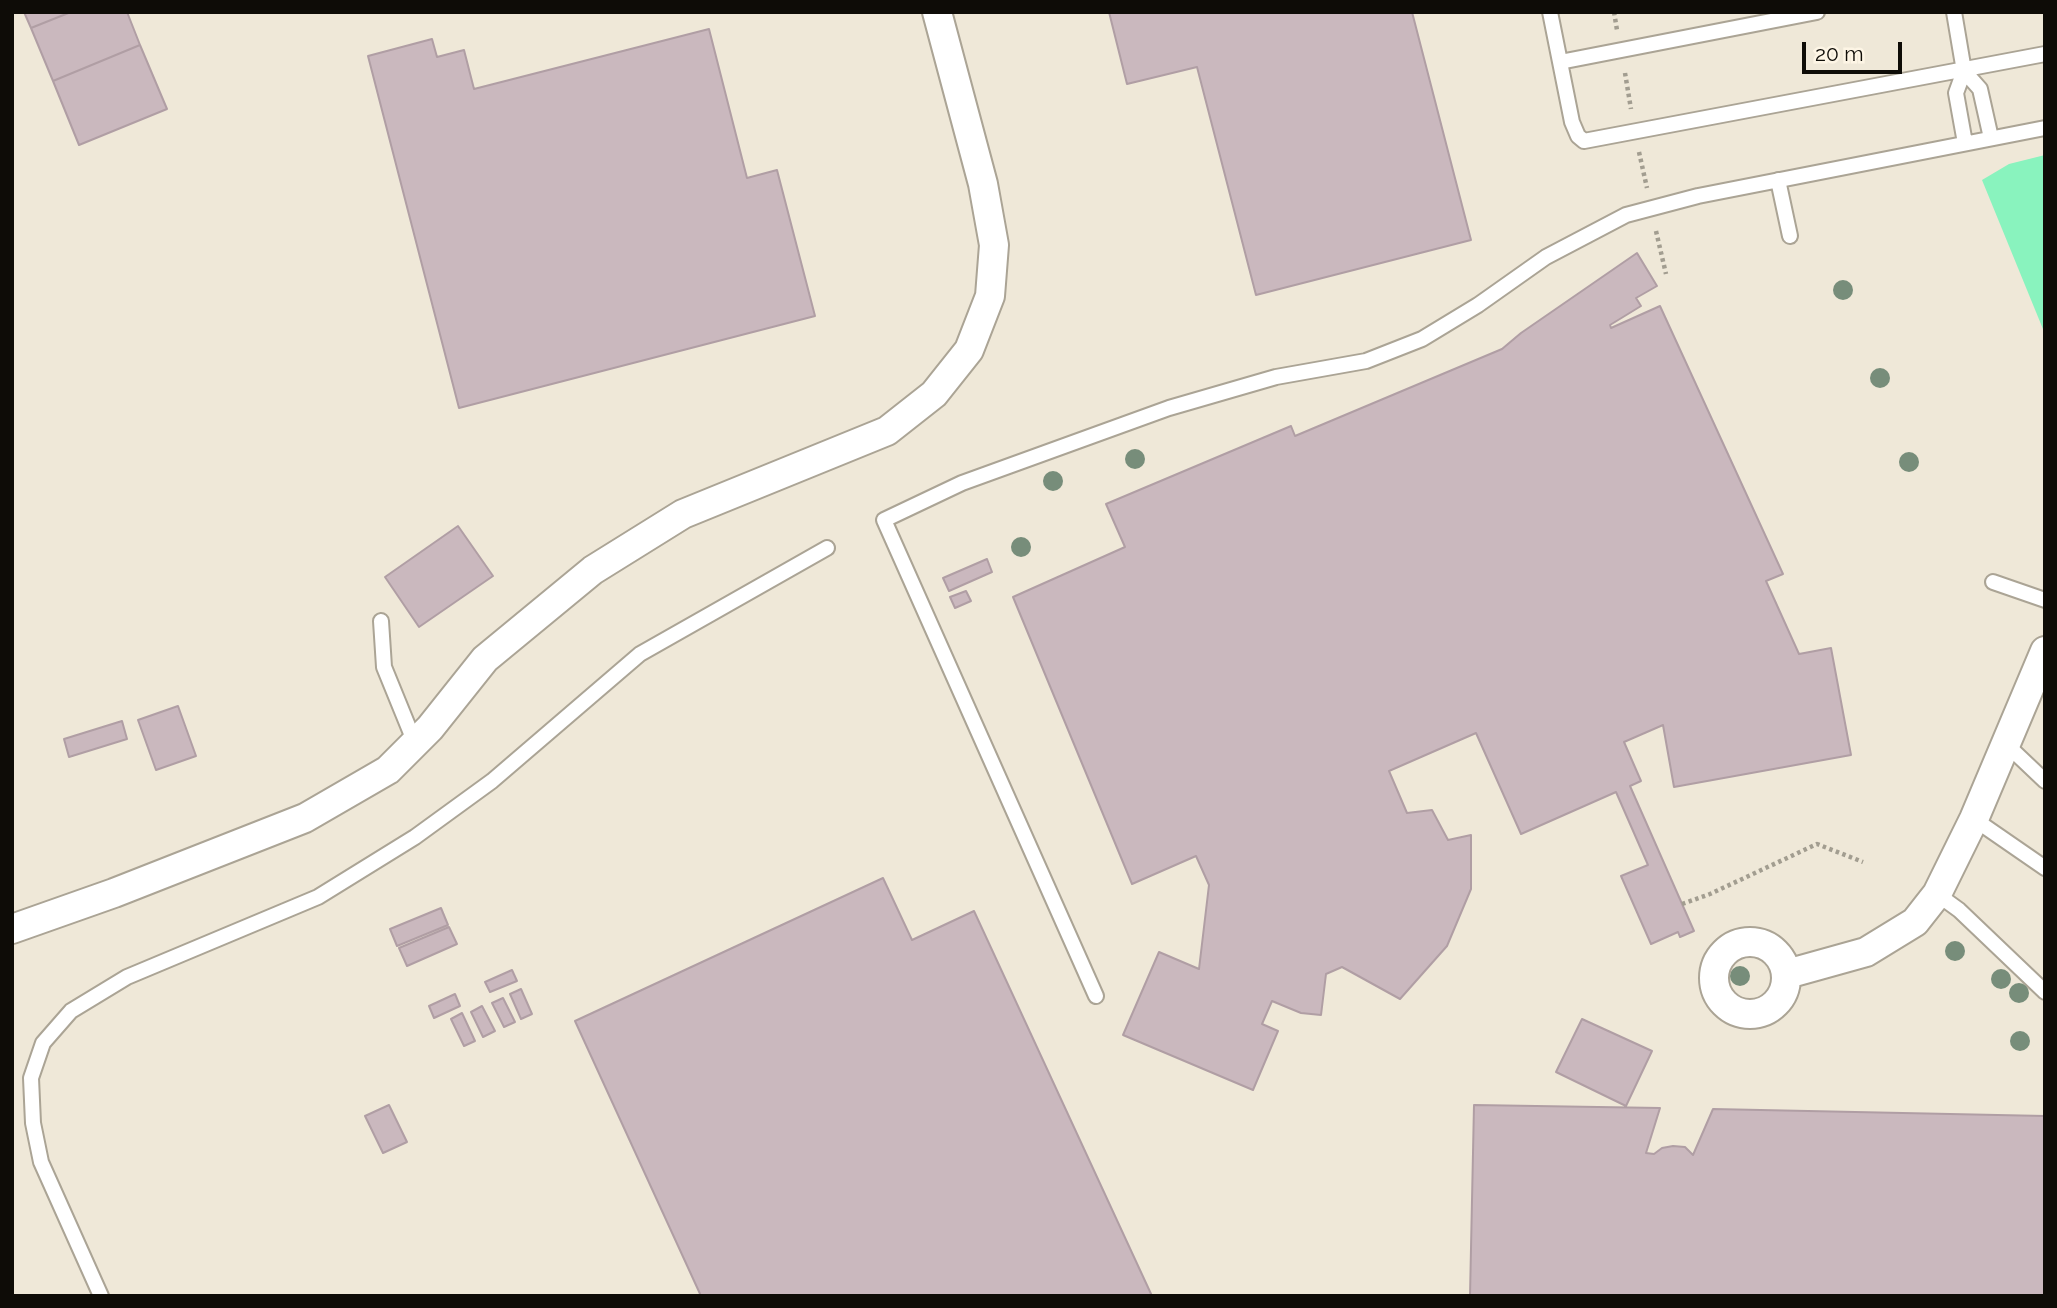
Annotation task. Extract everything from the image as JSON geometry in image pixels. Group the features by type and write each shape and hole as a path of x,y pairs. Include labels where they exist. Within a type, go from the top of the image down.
{"street":[{"path":"12,929 114,893 305,818 388,770 415,743 485,659 593,570 683,514 887,431 934,394 969,351 990,296 994,245 983,184 937,12"},
{"path":"1787,974 1866,953 1915,922 1937,894 1974,819 2045,651"}],"lane":[{"path":"1550,12 1572,122 1578,136 1584,141 2045,54"},
{"path":"1560,62 1817,12"},
{"path":"1954,12 1964,71 1956,93 1965,143"},
{"path":"1964,71 1980,89 1990,138"},
{"path":"1096,996 884,520 962,483 1169,408 1276,377 1366,361 1422,339 1478,305 1546,257 1626,215 1698,196 2045,128"},
{"path":"1778,180 1790,236"},
{"path":"101,1296 41,1162 33,1122 31,1079 43,1043 71,1012 127,977 318,897 415,837 492,781 640,654 827,548"},
{"path":"1993,582 2045,600"},
{"path":"381,621 384,667 415,743"},
{"path":"2006,744 2045,781"},
{"path":"1974,819 2045,868"},
{"path":"1937,894 1959,910 2045,992"}],"path":[{"path":"1682,904 1710,894 1817,844 1863,862"}],"green space":[{"path":"2045,155 2045,334 1982,180 2009,164"}],"building":[{"path":"24,12 71,12 31,28"},
{"path":"71,12 127,12 140,45 53,81 31,28"},
{"path":"1109,12 1412,12 1471,240 1256,295 1197,67 1127,84"},
{"path":"709,29 747,178 777,170 815,316 459,408 368,56 432,39 437,57 464,50 474,89"},
{"path":"140,45 167,109 79,145 53,81"},
{"path":"1637,253 1657,286 1636,298 1641,306 1610,325 1611,328 1660,306 1783,574 1766,581 1799,654 1831,648 1851,755 1674,787 1663,725 1624,742 1641,781 1630,786 1694,931 1680,937 1678,932 1651,944 1621,876 1648,865 1616,792 1521,834 1476,733 1389,771 1407,813 1432,810 1448,840 1471,835 1471,889 1447,946 1400,999 1342,967 1326,974 1321,1015 1301,1013 1272,1001 1262,1024 1278,1031 1253,1090 1123,1035 1159,952 1199,969 1209,885 1196,856 1132,884 1013,597 1125,547 1106,504 1291,426 1295,436 1502,349"},
{"path":"458,526 493,576 419,627 385,577"},
{"path":"987,559 992,572 949,591 943,578"},
{"path":"966,591 971,601 955,608 950,597"},
{"path":"178,706 196,756 156,770 138,720"},
{"path":"122,721 127,739 69,757 64,739"},
{"path":"883,878 912,940 974,911 1152,1296 701,1296 575,1021"},
{"path":"441,908 448,925 397,946 390,929"},
{"path":"449,927 457,944 407,966 399,948"},
{"path":"512,970 517,981 490,992 485,982"},
{"path":"521,989 532,1014 521,1019 510,994"},
{"path":"455,994 460,1006 434,1018 429,1006"},
{"path":"503,998 515,1022 504,1027 492,1003"},
{"path":"482,1006 495,1031 483,1037 471,1012"},
{"path":"462,1013 475,1041 464,1046 451,1019"},
{"path":"1582,1019 1652,1051 1626,1106 1556,1072"},
{"path":"389,1105 407,1142 383,1153 365,1116"},
{"path":"1474,1105 1660,1108 1646,1153 1654,1154 1662,1148 1673,1146 1685,1147 1693,1155 1713,1109 2045,1116 2045,1296 1470,1296"}]}
